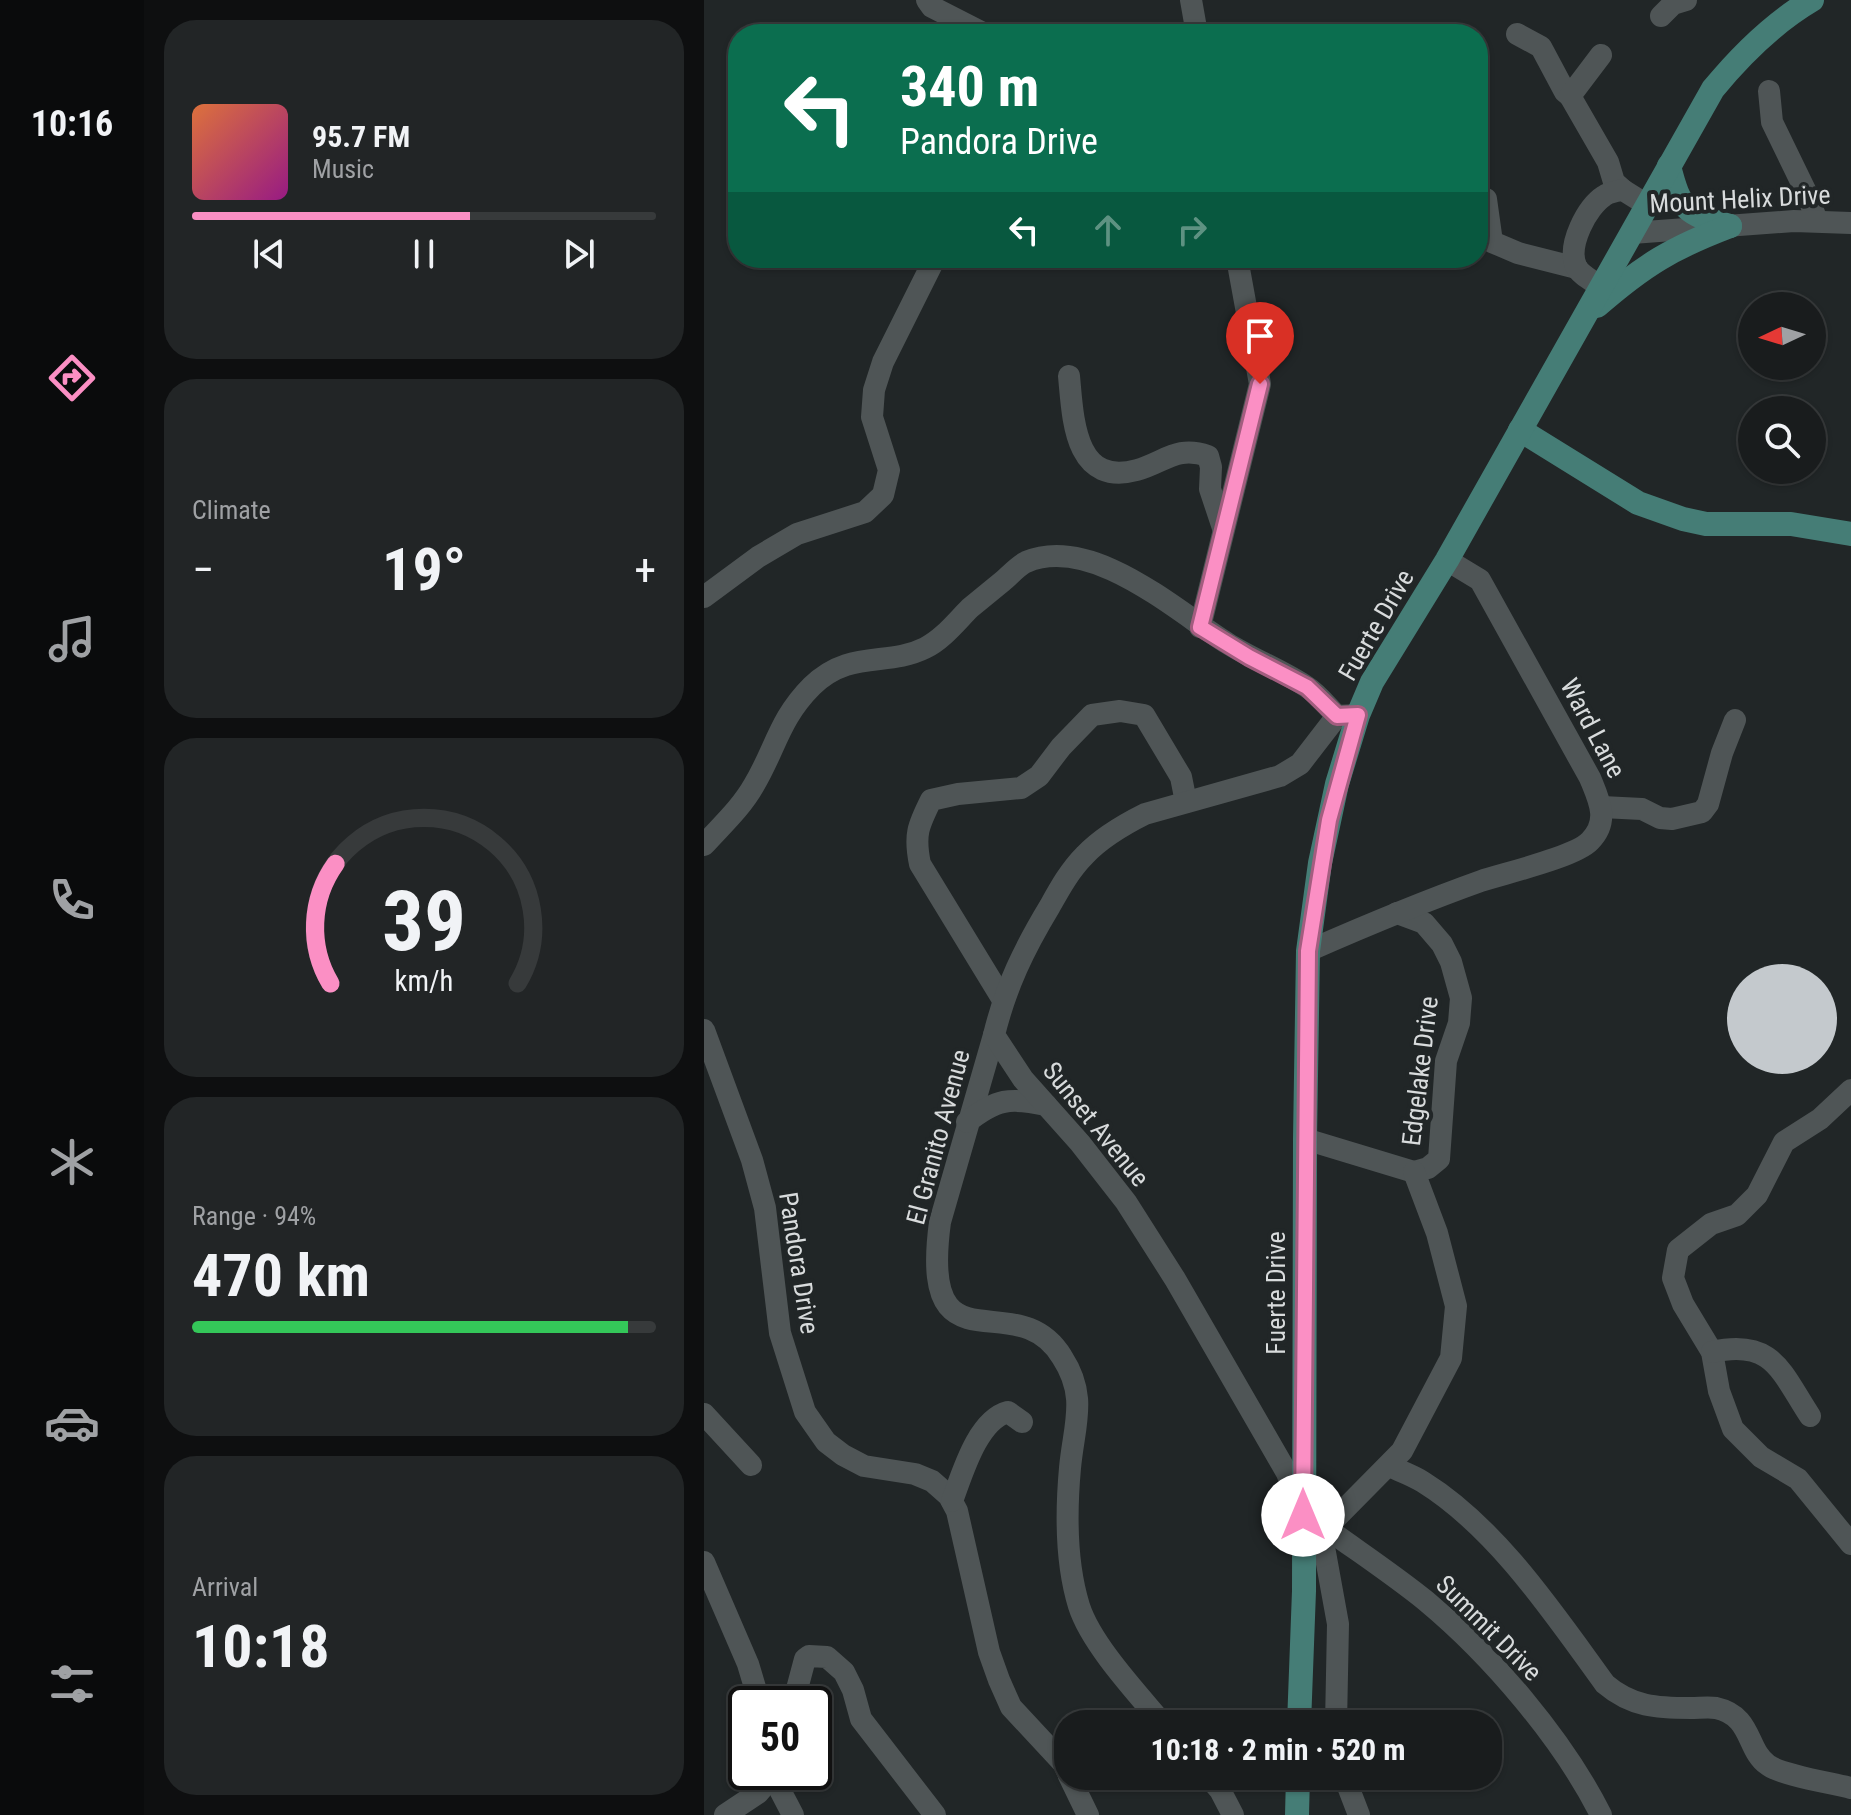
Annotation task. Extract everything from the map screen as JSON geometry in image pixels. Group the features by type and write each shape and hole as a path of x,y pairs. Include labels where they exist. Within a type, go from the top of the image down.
{"main road":[{"name":"Fuerte Drive","path":"1300,1710 1304,1591 1308,951 1348,716 1447,560 1713,89 1738,59 1804,2"},
{"path":"1669,166 1677,197 1701,218 1730,226"},
{"path":"1583,318 1635,273 1663,254 1730,226"},
{"path":"1520,430 1638,503 1683,519 1706,524 1791,524 1851,534"},
{"path":"1297,1815 1298,1790"}],"street":[{"path":"927,0 932,7 965,24"},
{"path":"1191,0 1195,24"},
{"path":"1661,16 1673,4 1686,0"},
{"path":"1517,34 1541,47 1608,162 1614,182 1647,205"},
{"path":"1570,96 1601,55"},
{"path":"1769,91 1772,122 1817,221"},
{"path":"1577,268 1574,248 1591,210 1603,196 1623,190"},
{"path":"1488,213 1492,242 1518,253 1577,268 1601,287"},
{"name":"Mount Helix Drive","path":"1632,233 1817,221 1851,223"},
{"path":"704,597 758,557 797,534 865,512 883,495 889,470 872,417 874,390 883,362 930,268"},
{"path":"1200,627 1260,384 1239,268"},
{"path":"1069,376 1075,430 1084,453 1093,463 1107,471 1121,472 1136,470 1180,452 1197,452 1208,456 1210,489 1223,528"},
{"path":"704,845 740,806 756,782 782,724 815,683 836,669 857,661 924,649 1025,563 1064,557 1118,573 1150,590 1200,627 1249,657 1307,687 1348,716 1300,764 1280,776 1165,807 1126,823 1084,856 1062,885 1025,946 1003,1000 994,1035"},
{"name":"Ward Lane","path":"1308,951 1478,882 1576,850 1591,840 1603,817 1590,778 1480,580 1447,560"},
{"path":"1003,1000 920,864 917,830 931,800 1021,788 1039,776 1061,747 1092,715 1120,711 1144,715 1181,777 1186,802"},
{"path":"1602,807 1642,809 1660,818 1672,819 1702,812 1708,804 1735,720"},
{"name":"Edgelake Drive","path":"1326,1528 1402,1451 1451,1358 1456,1326 1456,1306 1437,1233 1414,1172 1428,1168 1439,1159 1446,1061 1459,1023 1461,998 1451,962 1442,944 1424,923 1397,913"},
{"name":"Pandora Drive","path":"704,1030 748,1147 765,1208 780,1333 805,1412 826,1442 843,1455 864,1466 924,1477 942,1487 952,1501"},
{"name":"Sunset Avenue","path":"994,1035 1016,1070 1080,1143 1126,1202 1287,1473 1303,1515 1324,1547 1338,1624 1336,1710"},
{"name":"El Granito Avenue","path":"994,1035 940,1222 936,1266 942,1296 948,1309 958,1315 976,1321 1029,1327 1053,1344 1072,1374 1079,1399 1069,1493 1069,1541 1076,1593 1085,1620 1099,1643 1152,1710"},
{"path":"1851,1090 1820,1119 1784,1142 1757,1195 1737,1215 1711,1224 1678,1250 1673,1278 1683,1304 1712,1352 1719,1391 1733,1429 1761,1457 1798,1479 1851,1544"},
{"path":"967,1122 1000,1101 1023,1100 1046,1105"},
{"path":"1305,1139 1414,1172"},
{"path":"1712,1352 1745,1347 1763,1354 1780,1370 1810,1416"},
{"path":"1022,1422 1008,1412 988,1424 974,1446 952,1501 989,1652 999,1680 1011,1707 1054,1753"},
{"path":"704,1414 751,1465"},
{"path":"1389,1466 1421,1481 1463,1511 1533,1586 1605,1684 1618,1695 1645,1707 1717,1708 1747,1728 1760,1759 1771,1768 1851,1788"},
{"name":"Summit Drive","path":"1303,1515 1326,1528 1426,1601 1495,1667 1559,1746 1601,1815"},
{"path":"704,1562 755,1686"},
{"path":"798,1686 805,1659 820,1656 844,1672 861,1719 935,1815"},
{"path":"725,1815 761,1790"},
{"path":"780,1790 793,1815"},
{"path":"1076,1790 1088,1815"},
{"path":"1220,1790 1233,1815"},
{"path":"1349,1790 1359,1815"}],"building":[{"path":"1782,964 1803,968 1821,980 1833,998 1837,1019 1833,1040 1821,1058 1803,1070 1782,1074 1761,1070 1743,1058 1731,1040 1727,1019 1731,998 1743,980 1761,968"}],"route":[{"path":"1260,384 1200,627 1307,687 1337,716 1358,715 1329,820 1308,951 1303,1515"}]}
